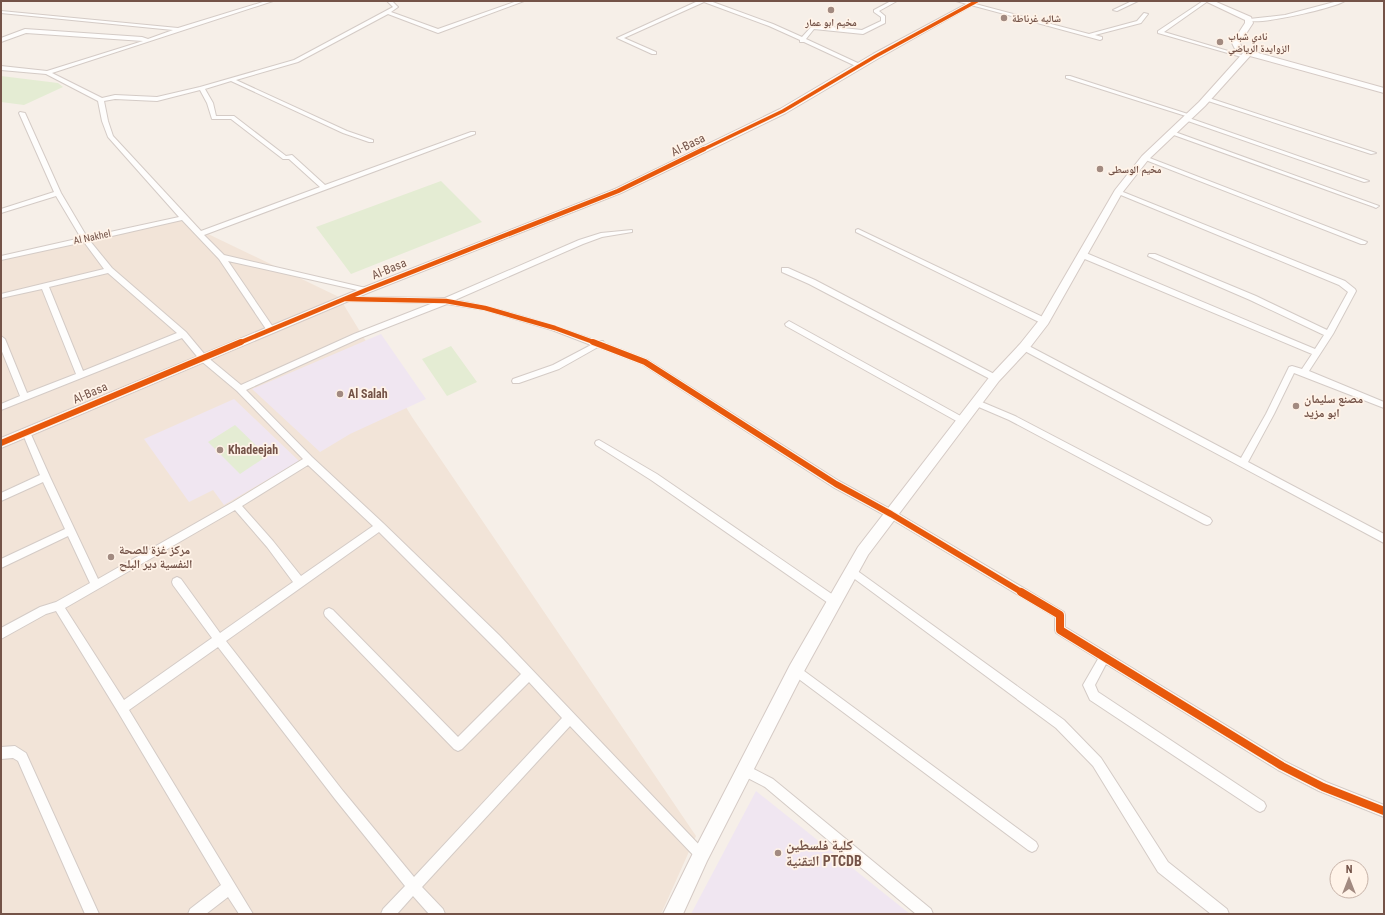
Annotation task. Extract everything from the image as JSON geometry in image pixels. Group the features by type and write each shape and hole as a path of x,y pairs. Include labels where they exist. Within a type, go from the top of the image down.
{"street":[{"path":"250,1 262,4"},
{"path":"48,73 148,41 180,29 271,1"},
{"path":"1,68 48,73 101,100 115,97 157,99 202,88 296,61 396,7 390,1"},
{"path":"388,12 438,31 522,1"},
{"path":"654,53 620,38 702,1"},
{"path":"706,1 771,25 802,41 860,66"},
{"path":"802,41 813,27 863,32 883,22 883,16 876,11 895,1"},
{"path":"958,1 974,3 1100,38"},
{"path":"1115,10 1136,1"},
{"path":"1343,1 1304,12 1263,20 1249,20 1243,15 1207,1 1160,32 1384,90"},
{"name":"Al-Basa","path":"1,442 366,290 618,191 783,112 876,56 974,3"},
{"path":"1,12 180,29"},
{"path":"1086,35 1139,22 1146,14"},
{"path":"1246,55 1236,43 1249,23 1249,20"},
{"path":"1,40 25,31 142,39 148,41"},
{"path":"673,914 701,855 796,670 863,551 995,378 1024,347 1044,321 1118,192 1145,158 1207,99 1246,55"},
{"path":"1068,77 1189,117 1366,181"},
{"path":"230,79 345,132 371,142"},
{"path":"202,88 210,103 214,118 232,117 284,158 290,156 324,188"},
{"path":"1207,99 1373,153"},
{"path":"101,100 105,121 110,136 184,218 222,257 271,330"},
{"path":"22,113 58,193 84,238 109,270 183,334 203,358 240,389 309,460 380,526 529,674 569,719 701,855"},
{"path":"200,234 473,133"},
{"path":"1173,133 1376,206"},
{"path":"1145,158 1362,242"},
{"path":"1118,192 1342,283 1352,291 1329,334 1304,372"},
{"path":"1,211 58,193"},
{"name":"Al Nakhel","path":"1,258 84,238 184,218"},
{"path":"240,389 357,336 446,301 581,242 601,235 630,231"},
{"path":"858,231 1044,321"},
{"path":"1083,255 1317,353"},
{"path":"1152,256 1253,298 1329,334"},
{"path":"222,257 366,290"},
{"path":"1,296 109,270"},
{"path":"784,270 812,282 995,378"},
{"path":"44,285 80,374"},
{"path":"346,299 446,301 485,308 555,328 600,343 645,362 836,484 891,514 1060,615 1060,630 1104,658 1282,766 1323,787 1384,811"},
{"path":"789,324 963,421"},
{"path":"1,407 80,374 183,334"},
{"path":"1,339 25,398"},
{"path":"516,381 556,367 600,343"},
{"path":"1024,347 1384,540"},
{"path":"1243,464 1292,369 1304,372 1384,404"},
{"path":"977,403 1012,418 1207,521"},
{"path":"26,432 45,477 96,585"},
{"path":"599,443 654,477 835,602"},
{"path":"1,634 44,610 58,606 96,585 236,505 309,460"},
{"path":"1,497 45,477"},
{"path":"236,505 270,544 300,583"},
{"path":"122,708 380,526"},
{"path":"1,564 70,531"},
{"path":"852,571 1060,724 1097,762 1163,867 1222,914"},
{"path":"177,582 219,641 306,753 413,887 438,914"},
{"path":"58,606 122,708 246,914"},
{"path":"329,613 458,745 529,674"},
{"path":"1104,658 1089,685 1094,696 1260,806"},
{"path":"796,670 1032,846"},
{"path":"388,914 569,719"},
{"path":"1,753 15,752 22,757 92,914"},
{"path":"744,770 769,783 926,914"},
{"path":"195,914 230,887"}],"shaded area":[{"path":"179,220 339,297 412,417 696,836 661,914 1,914 1,257"},
{"name":"Al Salah","path":"381,334 426,399 350,434 320,452 252,389"},
{"name":"Khadeejah","path":"234,399 299,461 224,505 213,490 189,502 144,439"},
{"name":"كلية فلسطين التقنية PTCDB","path":"756,791 910,914 691,914"}],"green space":[{"path":"1,76 58,83 63,87 24,105 1,102"},
{"path":"441,181 482,222 351,274 316,227"},
{"path":"451,346 477,382 447,396 422,359"},
{"path":"235,425 267,456 240,474 208,442"}],"cycle path":[{"path":"1,443 366,290 618,191 783,111 876,56 977,1"},
{"path":"346,299 446,301 485,308 555,328 645,362 836,484 891,514 1060,615 1060,630 1282,766 1323,787 1384,811"}],"place":[{"name":"مخيم ابو عمار","path":"831,10"},
{"name":"شاليه غرناطة","path":"1004,18"},
{"name":"نادي شباب الزوايدة الرياضي","path":"1220,42"},
{"name":"مخيم الوسطى","path":"1100,169"},
{"name":"Al Salah","path":"340,394"},
{"name":"مصنع سليمان ابو مزيد","path":"1296,406"},
{"name":"Khadeejah","path":"220,450"},
{"name":"مركز غزة للصحة النفسية دير البلح","path":"111,557"},
{"name":"كلية فلسطين التقنية PTCDB","path":"778,853"}]}
